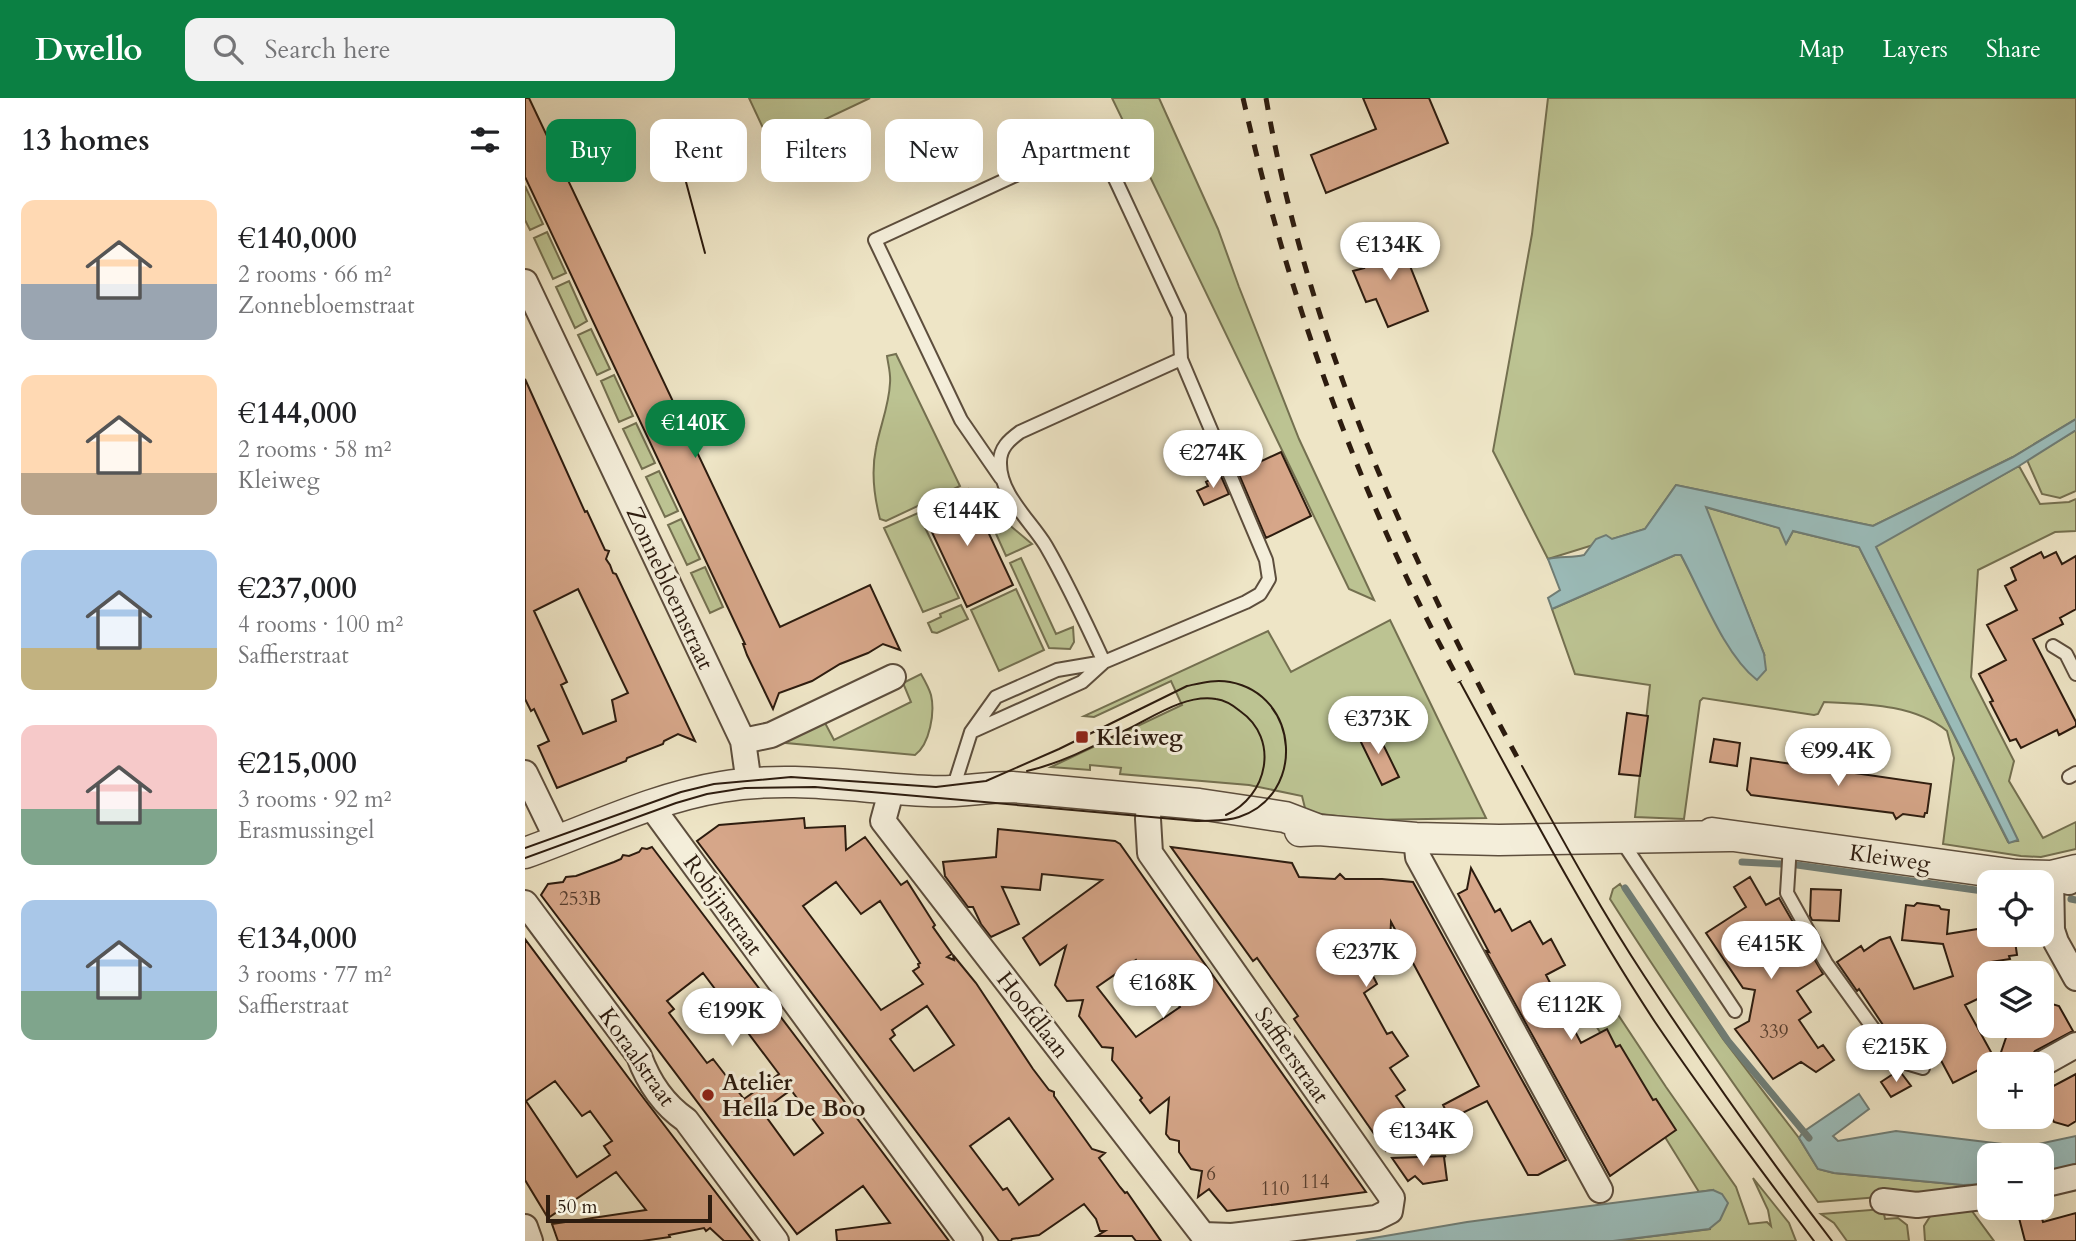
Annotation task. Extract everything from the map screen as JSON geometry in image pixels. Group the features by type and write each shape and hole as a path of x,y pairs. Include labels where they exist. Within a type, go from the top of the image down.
{"street":[{"name":"Zonnebloemstraat","path":"525,282 743,741 749,784"},
{"path":"743,741 771,734 893,677"},
{"path":"525,773 558,841"},
{"name":"Kleiweg","path":"525,853 652,806 720,787 785,780 952,792 984,804 1149,809 1280,832 1319,830 1499,841 1730,836"},
{"name":"Hoofdlaan","path":"892,789 883,821 1203,1235 1232,1236 1376,1218 1390,1212 1392,1198"},
{"name":"Robijnstraat","path":"652,806 969,1241"},
{"name":"Saffierstraat","path":"1149,809 1150,853 1392,1198"},
{"name":"Kleiweg","path":"1416,838 1484,827 1601,824 1692,829 2016,874 2068,877"},
{"path":"1416,838 1418,857 1600,1189"},
{"path":"2068,877 2053,930 2056,942 2076,978"},
{"name":"Koraalstraat","path":"525,903 639,1056 646,1075 671,1109 686,1120 776,1241"},
{"path":"2054,1057 2076,1045"},
{"path":"2054,1182 2076,1177"},
{"path":"1883,1201 1917,1205 1977,1198"},
{"path":"525,1227 530,1241"}],"lane":[{"path":"952,792 971,733 996,697 1058,670 1104,662 1246,602 1259,594 1269,579 1266,560 1181,359 1179,316 1096,138 875,240 961,420 1045,544 1104,662"},
{"path":"1005,484 1000,463 1008,440 1020,432 1181,359"},
{"path":"2053,646 2066,654 2076,674"},
{"path":"971,733 1082,682 1104,662"},
{"path":"1619,837 1735,1011"},
{"path":"1790,844 1787,893 1826,963 1896,1060 1923,1068"}],"green space":[{"path":"749,98 870,98 826,119 761,119 761,124"},
{"path":"1112,98 1159,98 1218,229 1299,439 1374,600 1349,589 1153,182 1154,119 1122,119"},
{"path":"1548,98 2076,98 2076,419 2013,457 1873,526 1676,485 1645,529 1548,559 1493,451 1532,234"},
{"path":"525,186 543,224 530,230 525,220"},
{"path":"547,232 566,273 553,279 534,238"},
{"path":"569,281 587,321 575,328 556,287"},
{"path":"591,329 610,369 597,375 578,335"},
{"path":"896,354 960,486 886,521 880,519 878,510 874,457 889,391 887,356"},
{"path":"614,375 633,416 619,422 601,381"},
{"path":"636,423 655,463 642,469 623,429"},
{"path":"2076,430 2076,491 2060,498 2042,494 2027,460"},
{"path":"2019,466 2040,504 2076,499 2076,531 2055,532 1978,570 1971,677 2014,761 2009,781 2043,838 2076,822 2076,849 2041,857 1943,844 1954,758 1947,731 1920,715 1904,710 1856,704 1824,702 1818,714 1814,715 1703,698 1700,701 1684,819 1635,817 1650,685 1575,674 1552,609 1675,555 1681,555 1723,637 1764,654 1705,507 1780,528 1787,542 1793,531 1859,547 2008,842 2018,841 1875,546"},
{"path":"659,471 678,511 665,517 646,477"},
{"path":"918,513 959,598 923,612 884,528"},
{"path":"1000,517 1032,544 1006,556 993,527"},
{"path":"681,519 700,559 687,565 668,525"},
{"path":"1021,558 1056,634 1073,627 1074,642 1070,649 1049,648 1010,563"},
{"path":"705,567 723,607 710,613 691,573"},
{"path":"1016,589 1044,650 999,671 971,610"},
{"path":"961,605 968,619 937,633 932,632 928,623 941,617 940,614"},
{"path":"1390,620 1486,818 1368,820 1306,812 1302,796 1249,785 1120,774 1121,768 1090,765 1090,770 1051,767 1182,705 1171,681 1094,717 1084,716 1268,631 1291,672"},
{"path":"921,674 931,695 932,710 928,736 915,755 786,743 784,739 824,721 834,740 911,702 903,683"},
{"path":"1620,884 1723,1039 1799,1138 1818,1169 1834,1173 1977,1184 1977,1189 1818,1202 1660,976 1610,899 1613,889"},
{"path":"1605,995 1736,1187 1749,1224 1767,1222 1771,1226 1768,1210 1753,1178 1789,1223 1796,1241 1614,1241 1710,1229 1713,1190 1699,1192 1590,1016"},
{"path":"1969,1207 1994,1241 1925,1241 1924,1226 1931,1215"},
{"path":"1883,1209 1885,1219 1898,1218 1907,1225 1909,1241 1847,1241 1834,1223 1821,1214"}],"water":[{"path":"2076,419 2076,430 2019,466 1876,547 2018,840 2009,843 1859,547 1793,531 1786,544 1779,528 1706,507 1764,654 1766,670 1757,680 1745,669 1724,639 1681,555 1675,555 1552,609 1548,598 1560,590 1548,559 1584,555 1596,539 1606,535 1612,539 1645,529 1676,485 1873,526 2013,457"},
{"path":"1859,1094 1869,1109 1833,1136 1838,1141 1896,1131 1994,1143 1977,1143 1977,1184 1963,1185 1834,1173 1818,1169 1799,1138 1803,1132"},
{"path":"2076,1136 2076,1169 2054,1174 2054,1143 2043,1143"},
{"path":"1713,1190 1722,1194 1728,1203 1720,1220 1709,1229 1613,1241 1356,1241 1467,1222"}],"building":[{"path":"525,98 529,98 546,134 546,182 569,182 780,627 870,585 900,650 883,644 840,664 812,681 779,693 773,709 525,177"},
{"path":"1363,98 1429,98 1448,143 1326,193 1311,155 1376,129"},
{"path":"1398,236 1428,311 1388,327 1376,299 1366,302 1353,271 1364,268 1357,253"},
{"path":"525,379 585,512 587,511 605,550 609,551 606,559 616,574 695,741 678,734 663,744 627,758 626,761 557,788 538,746 549,741 534,709 531,711 525,699","holes":["578,589 628,693 612,700 616,721 583,734 561,685 567,682 534,611"]},
{"path":"1281,452 1311,516 1266,538 1238,472"},
{"path":"1220,474 1229,494 1204,505 1197,491 1208,486 1206,482"},
{"path":"968,489 1013,585 967,607 922,511"},
{"path":"2041,552 2044,558 2056,552 2062,564 2076,556 2076,609 2060,618 2063,624 2033,639 2076,726 2059,735 2057,730 2021,748 2016,739 2010,741 1979,674 2006,660 1987,625 2017,610 2005,586 2016,580 2011,568"},
{"path":"1627,713 1648,716 1640,776 1619,774"},
{"path":"1374,726 1399,777 1382,785 1357,734"},
{"path":"1714,739 1740,743 1737,766 1710,762"},
{"path":"1751,758 1931,784 1927,813 1924,817 1903,814 1896,819 1893,813 1751,795 1747,790"},
{"path":"804,818 805,828 845,826 846,850 865,837 901,885 907,881 952,954 947,957 954,960 953,955 976,983 1033,1069 1049,1090 1054,1092 1054,1096 1092,1149 1105,1153 1099,1158 1161,1241 1136,1241 1132,1236 1097,1236 1105,1231 1100,1231 1096,1219 1084,1204 1039,1235 999,1241 697,841 719,825","holes":["836,882 861,914 880,901 920,963 913,971 923,984 881,1010 803,906","927,1006 954,1045 914,1071 890,1039 895,1035 892,1030","1009,1118 1053,1179 1019,1205 1007,1188 1003,1190 970,1146"]},
{"path":"998,829 1115,841 1120,844 1366,1192 1227,1211 1209,1189 1198,1197 1202,1171 1191,1169 1179,1152 1179,1141 1170,1139 1166,1134 1169,1098 1150,1113 1140,1100 1142,1098 1112,1060 1113,1048 1102,1047 1079,1016 1083,1000 1067,1001 1055,985 1066,946 1040,965 1023,938 1102,880 1042,874 1040,890 1002,887 1019,924 991,937 973,907 968,907 945,876 943,862 996,857","holes":["1136,960 1144,972 1151,967 1180,1007 1136,1037 1097,987"]},
{"path":"652,847 949,1241 837,1241 836,1230 890,1223 863,1186 797,1234 541,895 548,884 563,882 566,877 614,862 623,855 639,852 642,848","holes":["703,973 779,1074 744,1099 713,1059 707,1063 669,1013 674,1009 667,1001","791,1090 823,1133 794,1155 762,1111"]},
{"path":"1171,847 1292,863 1299,877 1335,879 1340,874 1345,879 1413,882 1566,1160 1538,1175 1528,1175 1487,1101 1450,1119 1443,1105 1479,1086 1391,922 1390,942 1363,956 1377,984 1364,993 1387,1034 1392,1032 1408,1056 1390,1068 1405,1090 1396,1096 1422,1133 1386,1151 1294,1019 1298,1016 1257,958 1253,961"},
{"path":"1471,868 1495,912 1500,909 1512,931 1530,921 1543,944 1551,939 1565,965 1546,975 1581,1043 1607,1029 1616,1047 1620,1045 1653,1100 1656,1099 1676,1130 1610,1176 1486,951 1489,952 1458,894 1467,889"},
{"path":"1750,877 1766,905 1779,898 1823,974 1797,991 1811,1012 1799,1020 1818,1048 1823,1045 1834,1060 1816,1072 1801,1062 1773,1079 1735,1029 1749,1021 1755,990 1743,988 1706,933 1746,907 1734,887"},
{"path":"1811,889 1841,890 1839,921 1812,920"},
{"path":"1917,903 1949,910 1947,934 1977,929 1977,947 2016,947 2017,955 2009,956 2010,959 1977,961 1977,999 1965,1005 1977,1027 1977,1038 1983,1038 1991,1052 1977,1052 1977,1071 1953,1083 1928,1036 1901,1052 1859,989 1857,991 1837,962 1861,946 1864,951 1890,937 1914,989 1953,976 1943,944 1902,940 1906,905 1914,906"},
{"path":"525,939 753,1241 724,1241 710,1228 706,1231 704,1228 642,1241 558,1241 552,1224 646,1210 616,1172 548,1218 525,1180","holes":["555,1081 582,1116 590,1111 612,1141 604,1146 610,1155 577,1177 526,1101"]},
{"path":"2054,1005 2059,1006 2073,1031 2034,1052 2001,1052 2006,1038 2054,1038"},
{"path":"1899,1070 1911,1086 1891,1097 1881,1082"},
{"path":"2076,1074 2076,1121 2068,1126 2054,1122 2054,1086"},
{"path":"1446,1156 1447,1180 1423,1184 1415,1176 1408,1181 1392,1158"},
{"path":"2076,1213 2076,1241 2025,1241 2020,1220 2043,1222"}],"waterway":[{"path":"1742,862 1781,864"},
{"path":"1797,865 1977,890"},
{"path":"1625,888 1728,1041 1809,1138"},
{"path":"2071,899 2076,900"}],"tram line":[{"path":"686,182 705,253"},
{"path":"525,848 681,792 714,784 791,777 936,787 986,781 1059,749 1187,686 1208,682 1230,682 1253,691 1270,705 1281,725 1286,746 1284,768 1276,788 1261,805 1228,820 1196,821 815,787 745,788 707,794 676,803 525,858"},
{"path":"1460,682 1554,854 1628,981 1694,1078 1814,1241"},
{"path":"1027,771 1078,754 1181,703 1204,698 1219,700 1235,707 1253,723 1261,736 1264,751 1264,766 1252,795 1226,815"},
{"path":"1522,766 1628,951 1736,1110 1832,1241"}],"railway":[{"path":"1243,98 1282,249 1331,398 1390,542 1460,682"},
{"path":"1266,98 1284,186 1307,273 1366,442 1439,606 1522,766"}],"place":[{"name":"Kleiweg","path":"1082,737"},
{"name":"Atelier Hella De Boo","path":"708,1095"}]}
